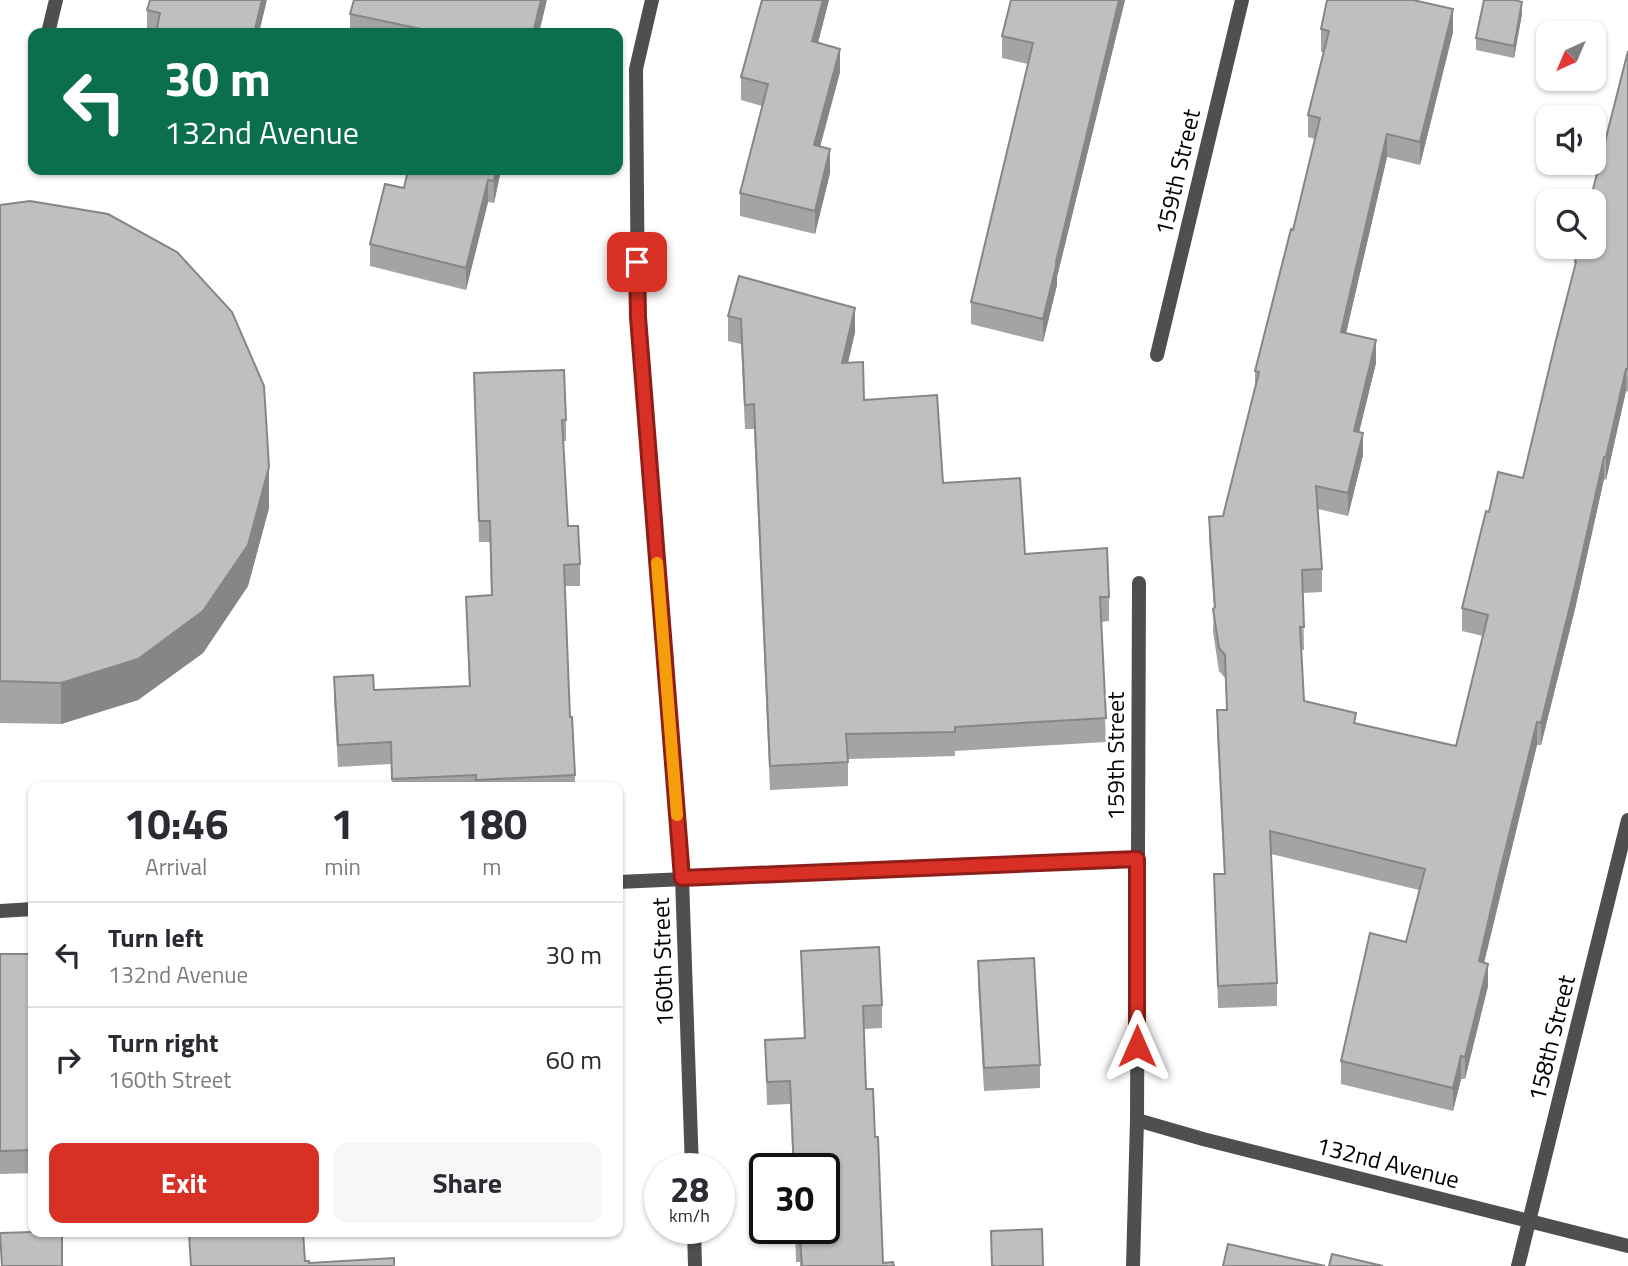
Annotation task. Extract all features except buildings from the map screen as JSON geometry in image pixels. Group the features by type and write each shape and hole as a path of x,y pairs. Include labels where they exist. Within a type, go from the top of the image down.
{"street":[{"path":"49,28 56,0"},
{"name":"160th Street","path":"652,0 636,69 638,317 682,878 691,1153"},
{"name":"159th Street","path":"1157,355 1242,0"},
{"name":"159th Street","path":"1133,1266 1137,1120 1139,583"},
{"name":"158th Street","path":"1518,1266 1628,820"},
{"path":"623,881 1137,859"},
{"path":"0,911 28,909"},
{"name":"132nd Avenue","path":"1137,1120 1628,1247"},
{"path":"694,1244 695,1266"}],"slow traffic":[{"path":"657,563 677,815"}],"route":[{"path":"637,262 638,317 682,878 1137,859 1137,1046"}]}
